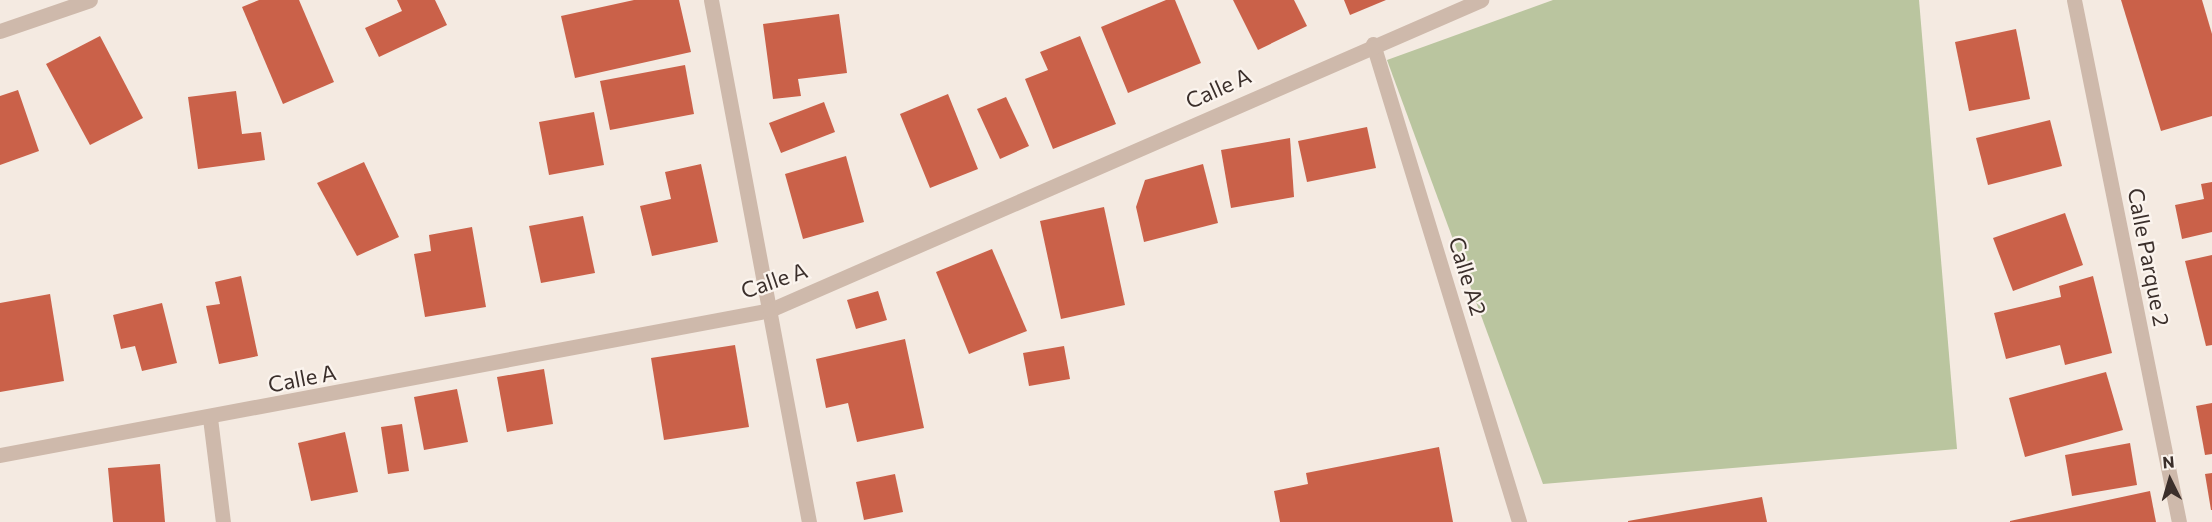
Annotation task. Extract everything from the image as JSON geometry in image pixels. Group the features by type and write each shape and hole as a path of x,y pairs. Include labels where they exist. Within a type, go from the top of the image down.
{"street":[{"path":"0,31 90,0"},
{"path":"711,0 809,522"},
{"name":"Calle A","path":"0,456 770,310 1373,44 1481,0"},
{"name":"Calle Parque 2","path":"2074,0 2179,522"},
{"name":"Calle A2","path":"1373,44 1519,522"},
{"path":"210,418 223,522"}],"green space":[{"path":"1553,0 1919,0 1957,449 1543,484 1387,60"}],"building":[{"path":"259,0 299,0 334,82 283,104 242,7"},
{"path":"397,0 435,0 447,25 379,57 365,28 402,11"},
{"path":"634,0 679,0 691,52 575,78 561,16"},
{"path":"1166,0 1175,0 1201,63 1128,93 1101,27"},
{"path":"1233,0 1294,0 1307,26 1258,50"},
{"path":"1344,0 1386,0 1350,15"},
{"path":"2121,0 2202,0 2212,34 2212,116 2161,131"},
{"path":"839,14 847,73 798,79 801,96 773,99 763,24"},
{"path":"2016,29 2030,99 1969,111 1955,42"},
{"path":"100,36 143,118 90,145 46,64"},
{"path":"1080,36 1116,124 1053,149 1025,79 1048,70 1040,52"},
{"path":"685,65 694,114 610,130 600,81"},
{"path":"18,90 39,151 0,165 0,96"},
{"path":"236,91 242,134 261,132 265,160 198,169 188,97"},
{"path":"948,94 978,169 930,188 900,114"},
{"path":"1006,97 1029,146 1000,159 977,109"},
{"path":"824,102 835,132 781,153 769,123"},
{"path":"594,112 604,165 549,175 539,122"},
{"path":"2050,120 2062,166 1988,185 1976,138"},
{"path":"1367,127 1376,168 1307,182 1298,141"},
{"path":"1290,138 1294,197 1231,208 1221,150"},
{"path":"846,156 864,222 803,239 785,174"},
{"path":"364,162 399,237 357,256 317,183"},
{"path":"701,164 718,242 652,256 640,206 671,199 665,172"},
{"path":"1203,164 1218,223 1144,242 1136,207 1145,180"},
{"path":"2212,182 2212,232 2182,239 2175,205 2204,199 2201,184"},
{"path":"1104,207 1125,305 1061,319 1040,221"},
{"path":"2065,213 2083,265 2013,291 1993,238"},
{"path":"583,216 595,273 541,283 529,226"},
{"path":"472,227 486,307 425,317 414,254 431,251 429,235"},
{"path":"992,249 1027,331 969,354 936,272"},
{"path":"2212,255 2212,345 2206,346 2185,261"},
{"path":"241,276 258,356 219,364 206,306 220,304 215,282"},
{"path":"2093,276 2112,353 2065,365 2060,345 2006,359 1994,313 2061,297 2059,286"},
{"path":"878,291 887,320 856,329 847,300"},
{"path":"50,294 64,381 0,392 0,303"},
{"path":"162,303 177,363 142,371 135,346 121,349 113,315"},
{"path":"905,339 924,428 857,442 848,403 826,408 816,359"},
{"path":"735,345 749,427 664,440 651,358"},
{"path":"1064,346 1070,379 1029,386 1023,353"},
{"path":"544,369 553,424 507,432 497,377"},
{"path":"2106,372 2123,430 2025,457 2009,398"},
{"path":"457,389 468,442 424,450 414,397"},
{"path":"2212,403 2212,454 2205,455 2196,406"},
{"path":"402,424 409,471 388,474 381,427"},
{"path":"345,432 358,492 311,501 298,443"},
{"path":"2130,443 2137,485 2072,496 2065,455"},
{"path":"1439,447 1453,522 1280,522 1274,491 1308,484 1306,473"},
{"path":"160,464 165,522 113,522 108,468"},
{"path":"2212,473 2212,510 2211,510 2205,474"},
{"path":"895,474 903,512 864,520 856,482"},
{"path":"2150,491 2156,522 2010,522 2010,521"},
{"path":"1762,497 1767,522 1628,522 1628,521"}]}
